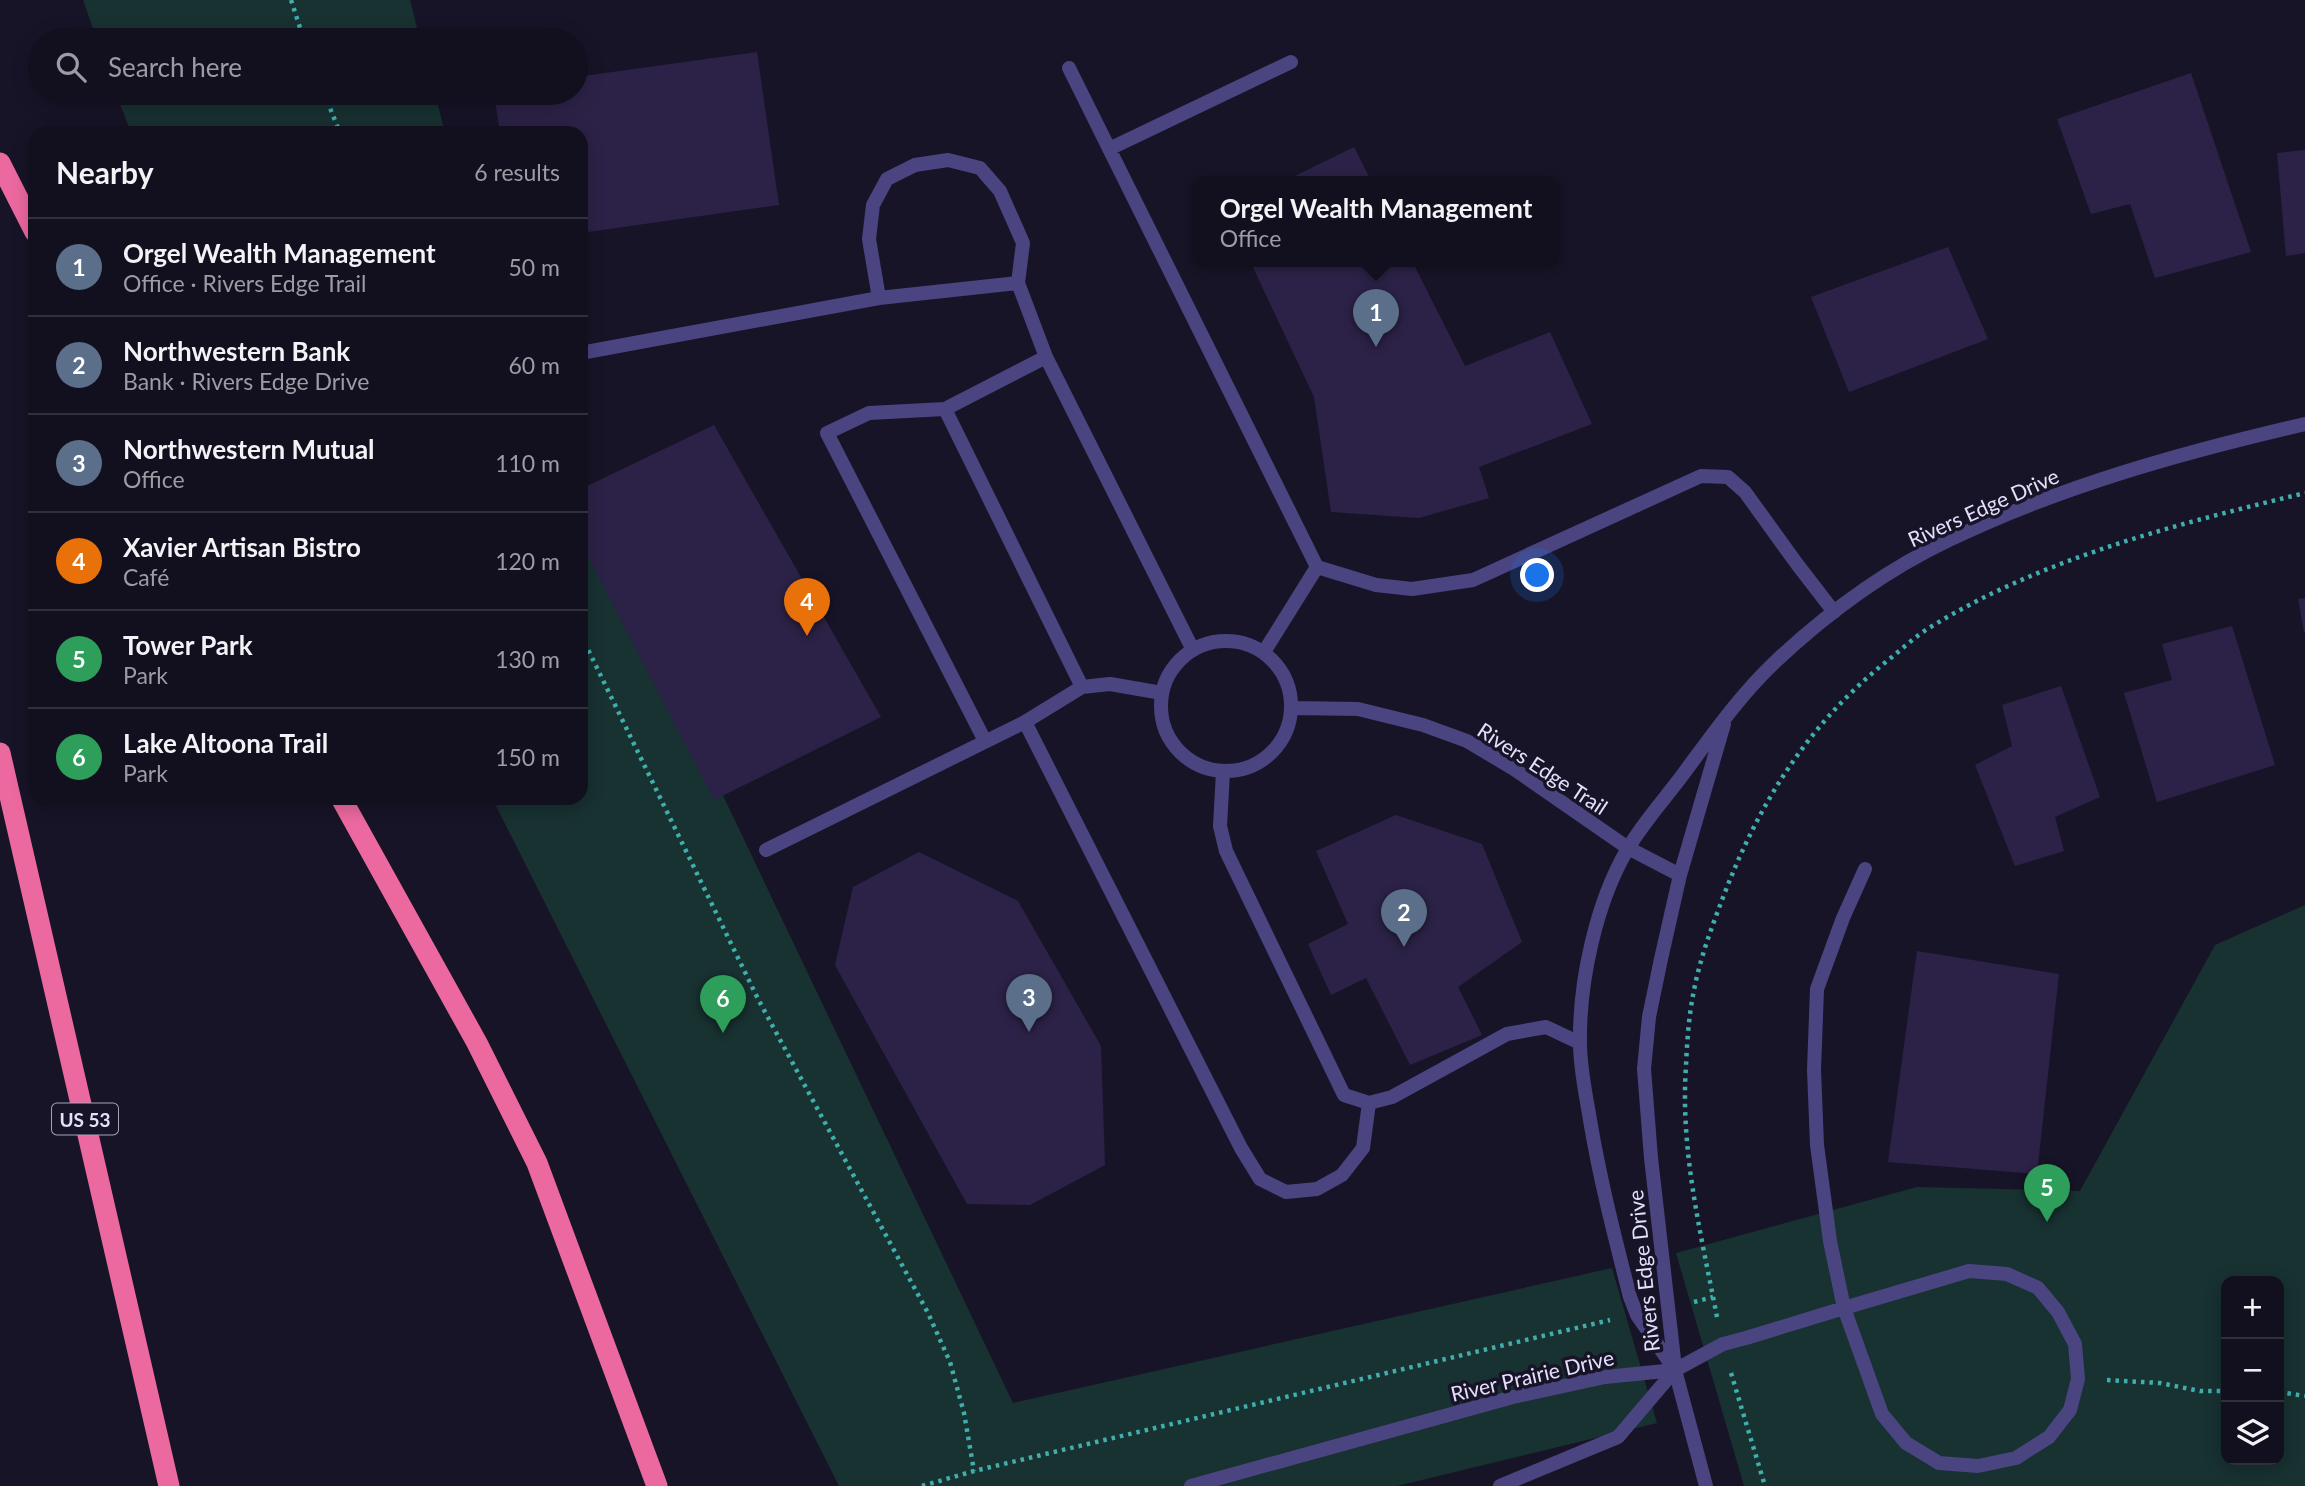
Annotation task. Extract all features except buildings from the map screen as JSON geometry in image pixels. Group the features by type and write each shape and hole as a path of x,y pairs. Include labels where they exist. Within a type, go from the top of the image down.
{"highway":[{"path":"0,163 28,218"},
{"name":"US 53","path":"0,752 169,1486"},
{"path":"345,805 478,1043 537,1164 657,1486"}],"street":[{"path":"1109,149 1292,62"},
{"path":"1069,68 1317,567 1376,585 1412,589 1473,580 1700,476 1728,477 1745,492 1834,611"},
{"path":"878,298 869,239 873,205 887,179 915,165 948,160 980,168 1000,191 1023,243 1018,283 1046,357 1193,650"},
{"path":"588,352 878,298 1018,283"},
{"path":"985,741 828,433 869,412 944,409 1046,357"},
{"path":"944,409 1082,687"},
{"name":"Rivers Edge Drive","path":"1675,1370 1637,1315 1630,1297 1601,1183 1580,1043 1591,944 1613,877 1628,848 1726,716 1773,663 1834,611 1891,572 1948,540 2104,479 2205,448 2305,424"},
{"path":"1264,653 1317,567"},
{"path":"1230,641 1248,645 1264,653 1278,665 1285,678 1293,708 1292,719 1284,736 1270,754 1252,766 1223,772 1205,768 1189,760 1174,745 1164,726 1160,706 1165,682 1176,664 1193,650 1213,642 1230,641"},
{"path":"766,850 1025,722 1082,687 1110,684 1162,693"},
{"name":"Rivers Edge Trail","path":"1293,708 1358,709 1423,725 1467,741 1514,769 1628,848 1680,875"},
{"name":"Rivers Edge Drive","path":"1675,1370 1651,1158 1644,1069 1649,1017 1680,875 1726,716"},
{"path":"1025,722 1241,1148 1260,1179 1286,1192 1317,1189 1342,1175 1363,1148 1369,1103"},
{"path":"1223,772 1220,826 1226,851 1344,1095 1369,1103 1392,1097 1507,1034 1546,1027 1580,1043"},
{"path":"1500,1486 1619,1437 1675,1370 1723,1344 1844,1308 1969,1271 2007,1274 2038,1288 2059,1312 2075,1344 2078,1379 2070,1410 2049,1437 2016,1458 1978,1466 1939,1463 1906,1443 1882,1414 1844,1308 1830,1241 1817,1145 1814,1070 1817,989 1843,918 1865,869"},
{"path":"1675,1370 1706,1486"},
{"name":"River Prairie Drive","path":"1191,1486 1513,1397 1605,1377 1675,1370"}],"path":[{"path":"291,0 300,28"},
{"path":"329,105 337,126"},
{"path":"1765,1486 1723,1344 1697,1225 1688,1143 1686,1068 1694,990 1712,925 1741,851 1779,779 1827,717 1870,674 1927,629 1986,597 2054,567 2137,538 2305,493"},
{"path":"588,649 758,999 928,1313 950,1362 964,1413 974,1471"},
{"path":"1668,1308 1713,1297"},
{"path":"922,1486 974,1471 1588,1324 1637,1315"},
{"path":"2078,1379 2160,1383 2200,1391 2221,1391"},
{"path":"2284,1393 2305,1396"}],"green space":[{"path":"83,0 410,0 417,28 93,28"},
{"path":"120,105 438,105 443,126 128,126"},
{"path":"588,513 1013,1403 1612,1268 1657,1423 1397,1486 839,1486 496,805 588,805"},
{"path":"2305,905 2305,1486 1744,1486 1676,1253 1917,1187 2080,1191 2215,945"}],"place":[{"name":"Orgel Wealth Management","path":"1376,347"},
{"name":"Xavier Artisan Bistro","path":"807,636"},
{"name":"Northwestern Bank","path":"1404,947"},
{"name":"Northwestern Mutual","path":"1029,1032"},
{"name":"Lake Altoona Trail","path":"723,1033"},
{"name":"Tower Park","path":"2047,1222"}]}
